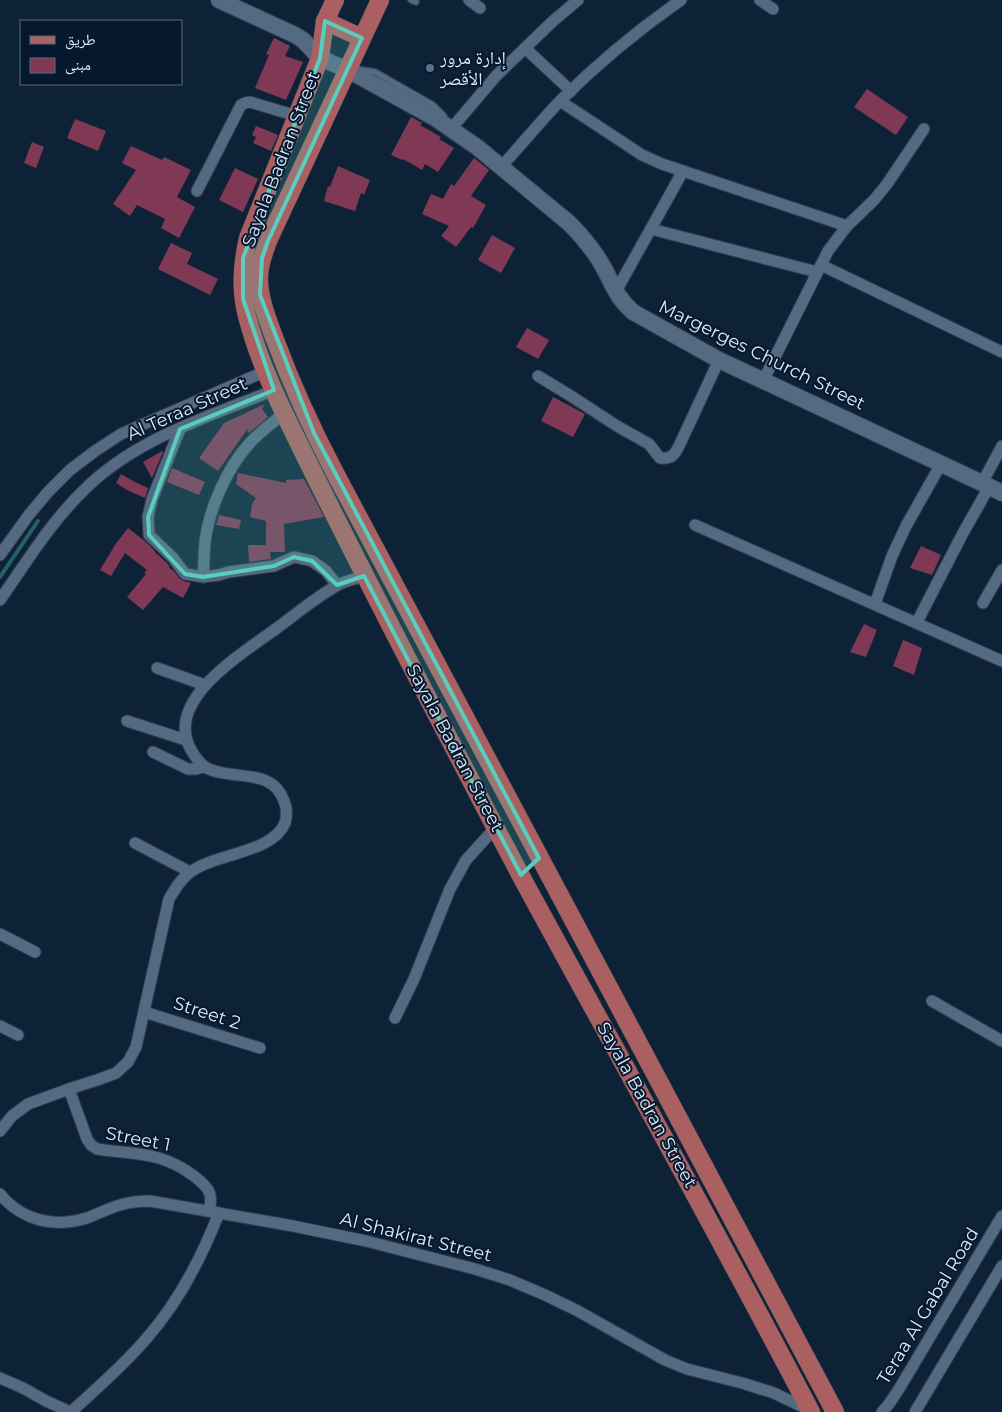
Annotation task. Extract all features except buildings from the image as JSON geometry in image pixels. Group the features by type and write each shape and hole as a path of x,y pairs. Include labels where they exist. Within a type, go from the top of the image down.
{"main road":[{"name":"Sayala Badran Street","path":"336,0 325,21 320,58 248,238 243,258 242,279 243,299 248,320 266,371 284,413 364,576 521,876 663,1134 810,1411"},
{"name":"Sayala Badran Street","path":"380,0 268,240 262,258 259,277 260,295 280,354 314,433 835,1412"},
{"path":"325,21 362,38"},
{"path":"521,876 539,858"}],"street":[{"path":"219,0 295,35 303,40 320,58"},
{"path":"469,0 480,8"},
{"path":"451,129 496,76 553,21 578,0"},
{"path":"501,167 571,91 615,51 681,0"},
{"path":"760,0 773,10"},
{"path":"525,48 571,91"},
{"name":"Margerges Church Street","path":"320,58 348,70 416,106 477,147 581,235 600,262 615,293 633,312 719,360 991,488"},
{"path":"197,191 241,105 250,102 297,116"},
{"path":"560,102 642,155 662,164 847,226"},
{"path":"763,381 832,244 887,184 924,130"},
{"path":"615,293 683,172"},
{"path":"650,229 819,268 1002,352"},
{"path":"538,376 649,444 660,458 668,458 674,455 680,446 719,360"},
{"name":"Al Teraa Street","path":"0,555 48,492 70,470 95,451 121,434 266,371"},
{"name":"Al Teraa Street","path":"0,600 64,510 105,471 128,454 154,440 274,390"},
{"path":"203,577 205,541 211,515 220,490 233,466 249,444 284,413"},
{"path":"180,429 152,499 148,516 149,535 173,558 185,574 203,577 274,566 294,557 312,561 326,571 337,584"},
{"path":"917,622 963,533 991,488 1002,446"},
{"path":"875,604 892,556 906,526 941,464"},
{"path":"695,525 1002,661"},
{"path":"983,603 1002,570"},
{"path":"0,1131 12,1116 28,1104 116,1073 128,1062 136,1047 169,899 178,884 190,872 203,864 265,843 277,835 285,822 287,808 282,794 272,783 258,778 221,773 205,767 193,755 186,740 185,725 188,710 196,697 205,685 230,662 337,584 364,576"},
{"path":"157,668 205,685"},
{"path":"127,721 186,740"},
{"path":"153,752 188,769 205,767"},
{"path":"394,1018 414,979 450,889 466,860 496,827"},
{"path":"136,843 190,872"},
{"path":"0,934 35,952"},
{"path":"932,1001 1002,1041"},
{"name":"Street 2","path":"144,1012 260,1048"},
{"path":"0,1026 18,1035"},
{"name":"Street 1","path":"70,1089 87,1139 91,1145 97,1149 150,1155 181,1167 205,1185 210,1193 214,1212"},
{"name":"Al Shakirat Street","path":"2,1200 30,1217 49,1222 68,1222 87,1218 120,1205 134,1202 166,1203 366,1241 474,1268 510,1280 545,1295 578,1311 665,1360 686,1369 766,1391 810,1411"},
{"path":"0,1378 71,1412 146,1340 169,1311 189,1280 201,1256 214,1212"},
{"name":"Teraa Al Gabal Road","path":"882,1412 899,1389 1002,1216"},
{"path":"915,1412 1002,1266"}],"highlighted area":[{"path":"325,21 362,38 268,241 262,258 260,295 314,433 539,858 521,875 364,576 337,585 312,561 294,557 274,566 203,577 185,574 149,535 148,517 180,429 274,390 243,299 243,258 320,58"}],"waterway":[{"path":"0,577 38,521"}],"place":[{"name":"إدارة مرور الأقصر","path":"430,68"}]}
